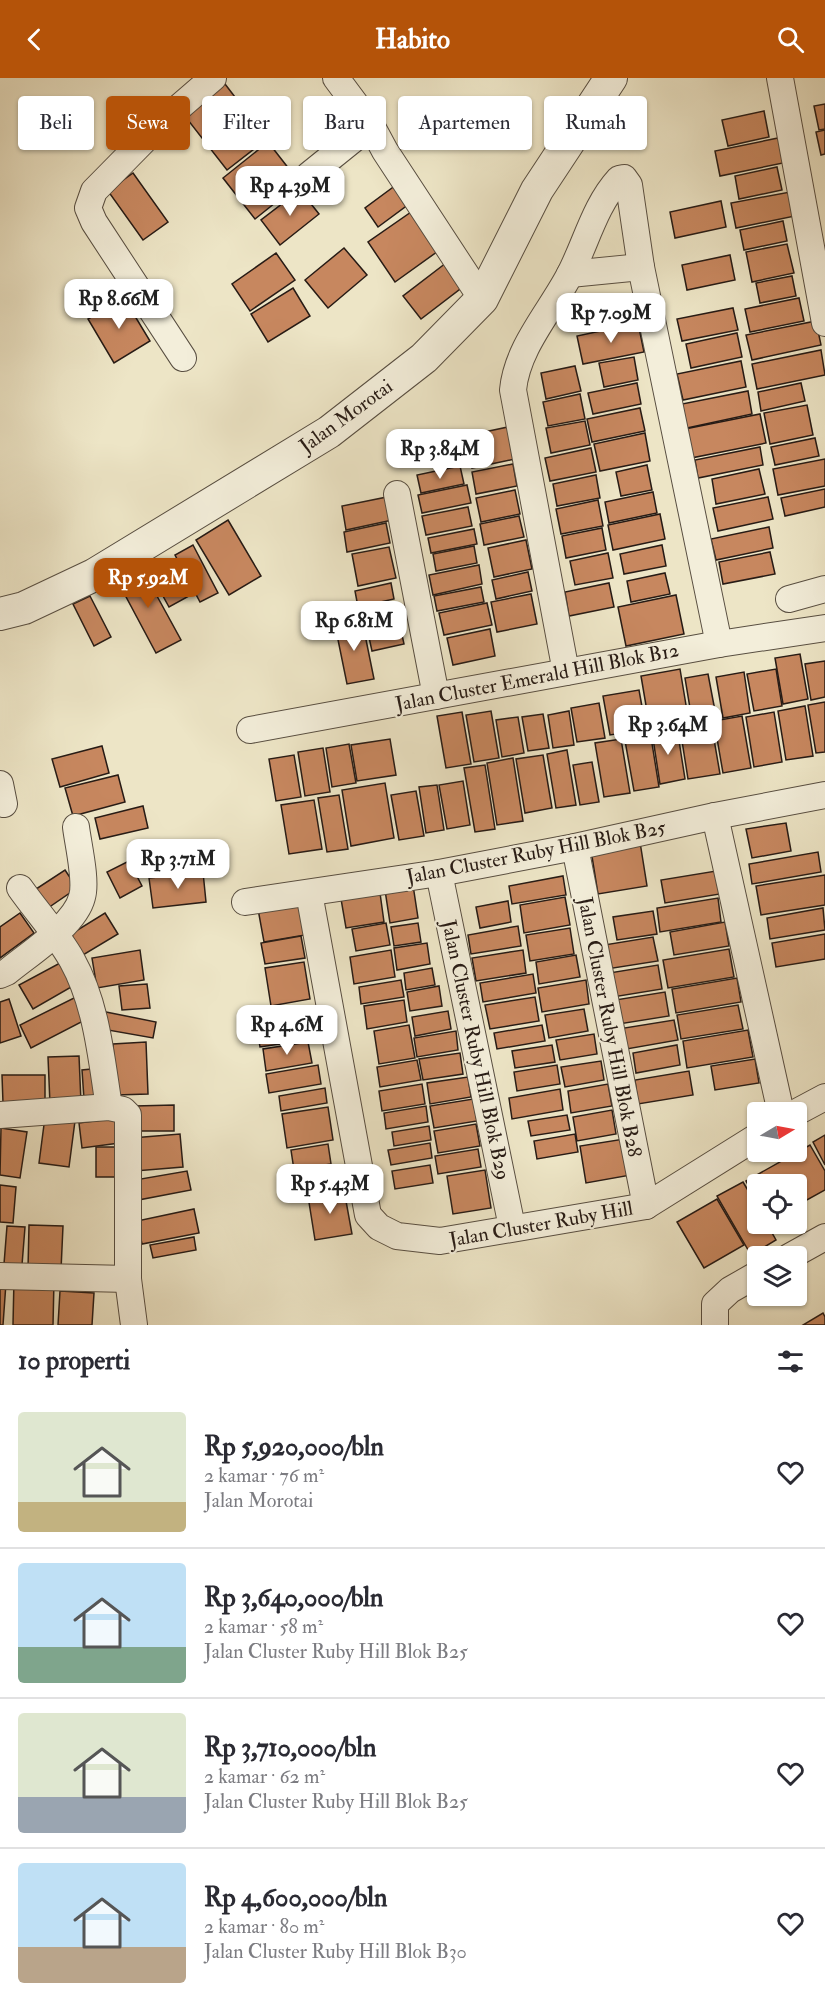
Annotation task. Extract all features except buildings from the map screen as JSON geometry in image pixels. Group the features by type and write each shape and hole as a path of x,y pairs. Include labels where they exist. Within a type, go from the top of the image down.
{"street":[{"path":"183,358 94,222 88,208 94,191 162,122 213,78"},
{"path":"336,78 349,96"},
{"name":"Jalan Morotai","path":"0,614 24,608 94,575 329,432 424,358 482,298 537,190 611,78"},
{"path":"780,78 825,323"},
{"path":"309,175 340,150"},
{"path":"384,150 482,298"},
{"path":"566,672 513,390 514,379 520,362 545,314 570,274 591,224 615,183 624,178 629,185 641,267 719,644"},
{"path":"570,274 641,267"},
{"path":"397,494 436,696"},
{"path":"789,599 825,589"},
{"name":"Jalan Cluster Emerald Hill Blok B12","path":"250,730 719,644 825,628"},
{"name":"Jalan Cluster Ruby Hill Blok B25","path":"245,902 439,873 575,848 715,816 825,795"},
{"path":"715,816 779,1102"},
{"path":"0,975 7,972 74,915 83,896 76,827"},
{"name":"Jalan Cluster Ruby Hill Blok B28","path":"575,848 646,1206"},
{"name":"Jalan Cluster Ruby Hill Blok B29","path":"439,873 512,1227"},
{"path":"20,888 72,959 82,980 94,1016 109,1107"},
{"name":"Jalan Cluster Ruby Hill","path":"309,893 368,1215 379,1227 397,1236 440,1241 646,1206 747,1143"},
{"path":"807,1107 825,1097"},
{"path":"0,1115 109,1107 123,1110 128,1114 128,1279 134,1325"},
{"path":"807,1250 823,1244"},
{"path":"0,1276 128,1279"},
{"path":"715,1325 715,1304 730,1290 747,1280"}]}
